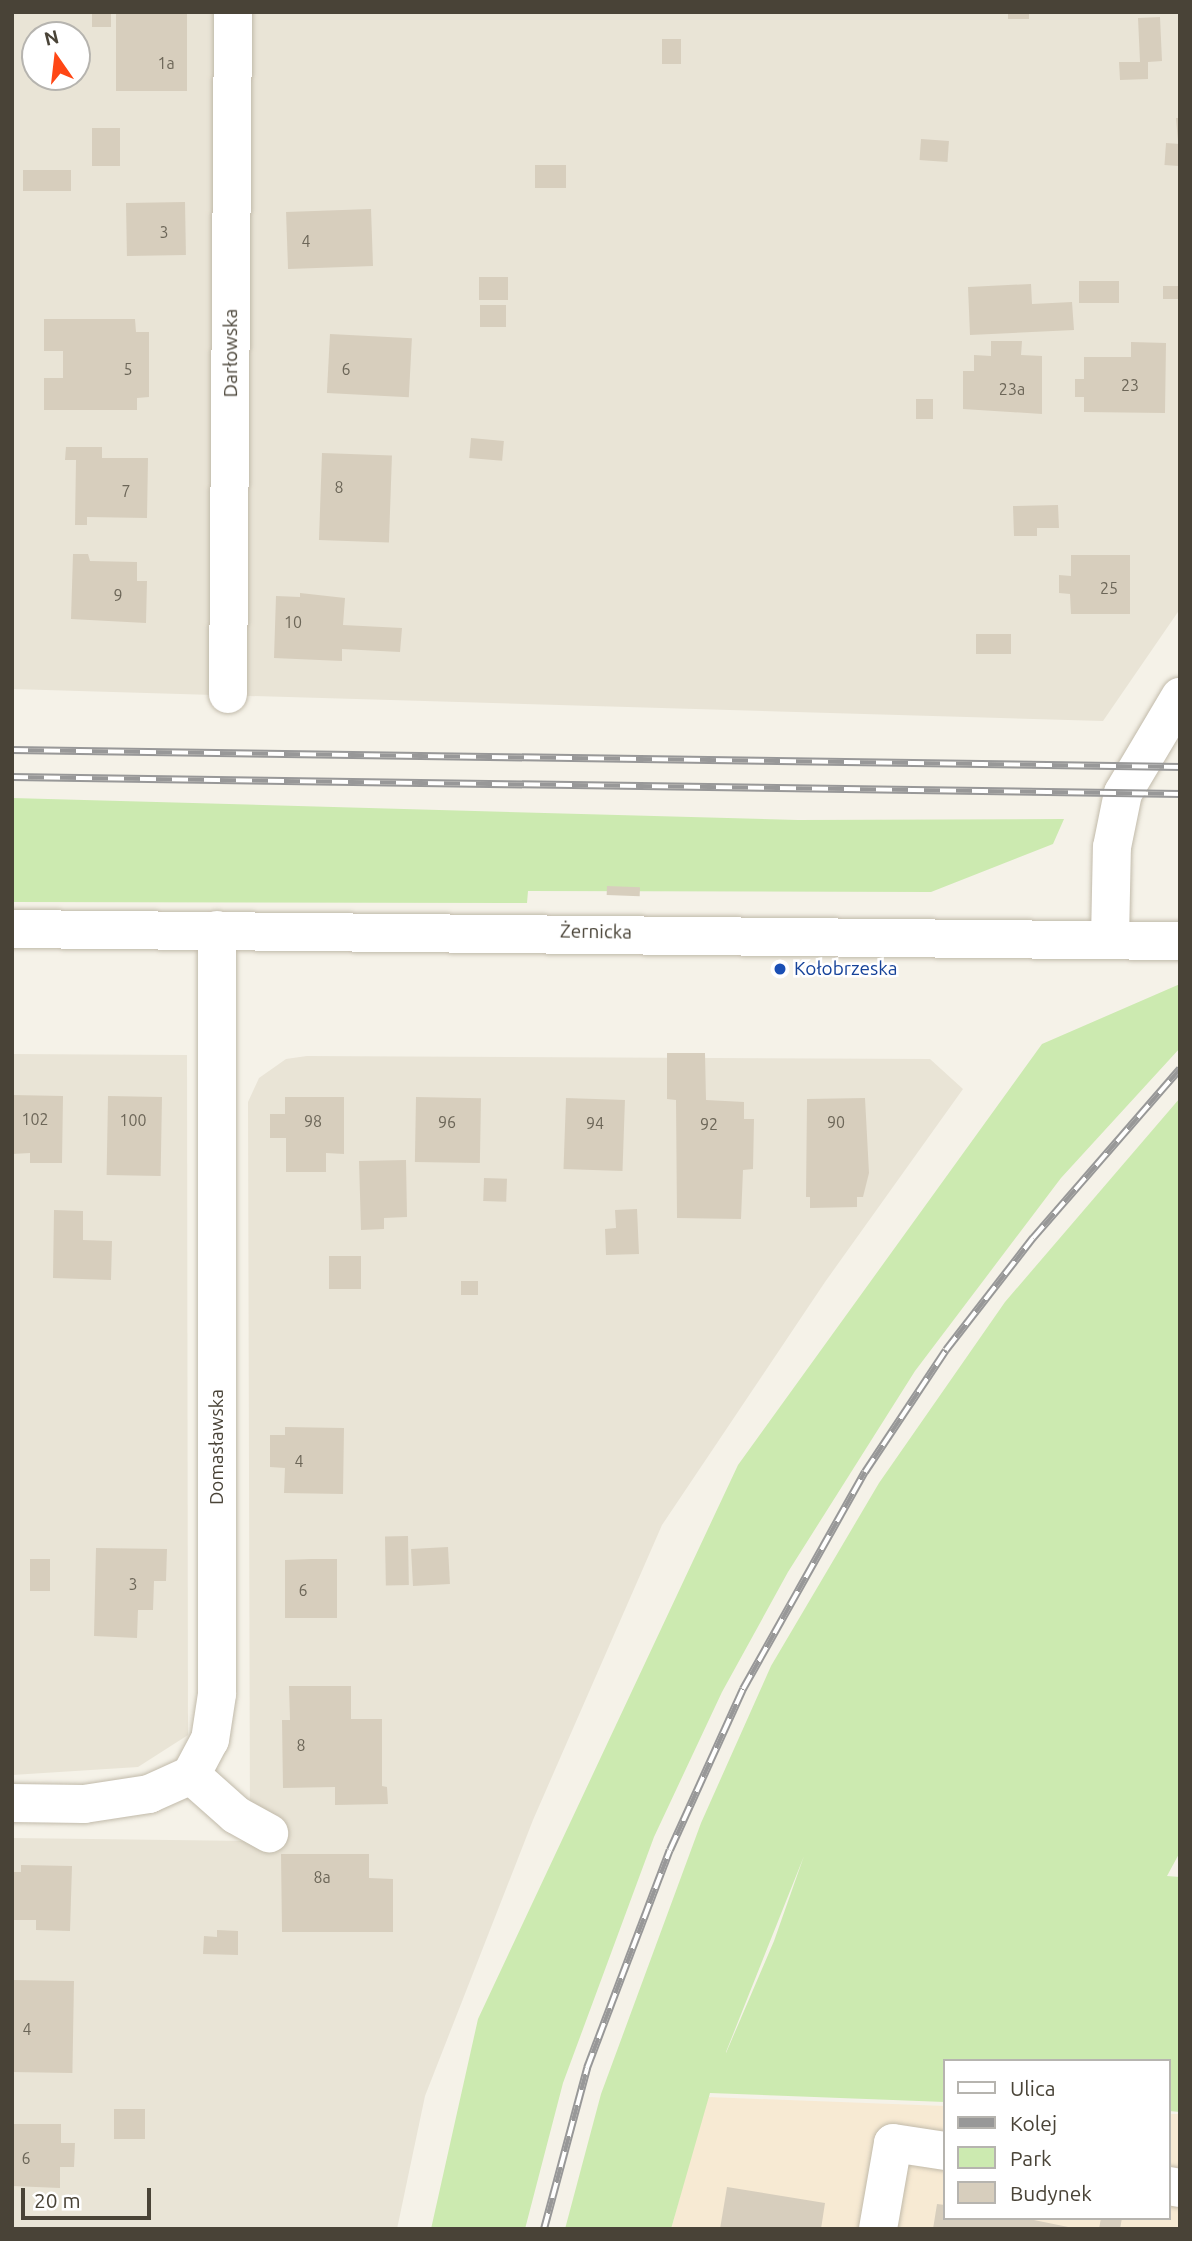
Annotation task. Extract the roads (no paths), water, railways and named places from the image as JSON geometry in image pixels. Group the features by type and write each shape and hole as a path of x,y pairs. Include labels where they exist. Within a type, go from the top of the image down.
{"street":[{"name":"Darłowska","path":"228,694 233,12"},
{"path":"1110,939 1112,847 1123,793 1180,697"},
{"name":"Żernicka","path":"12,929 1180,941"},
{"name":"Domasławska","path":"191,1775 210,1740 217,1694 217,930"},
{"path":"12,1803 84,1804 136,1796 191,1775 236,1815 269,1833"},
{"path":"878,2229 893,2143 944,2151"}],"railway":[{"path":"12,750 1180,767"},
{"path":"12,777 1180,794"},
{"path":"544,2229 587,2068 670,1850 743,1689 865,1472 946,1350 1033,1238 1180,1069"}],"place":[{"name":"Kołobrzeska","path":"780,969"}]}
